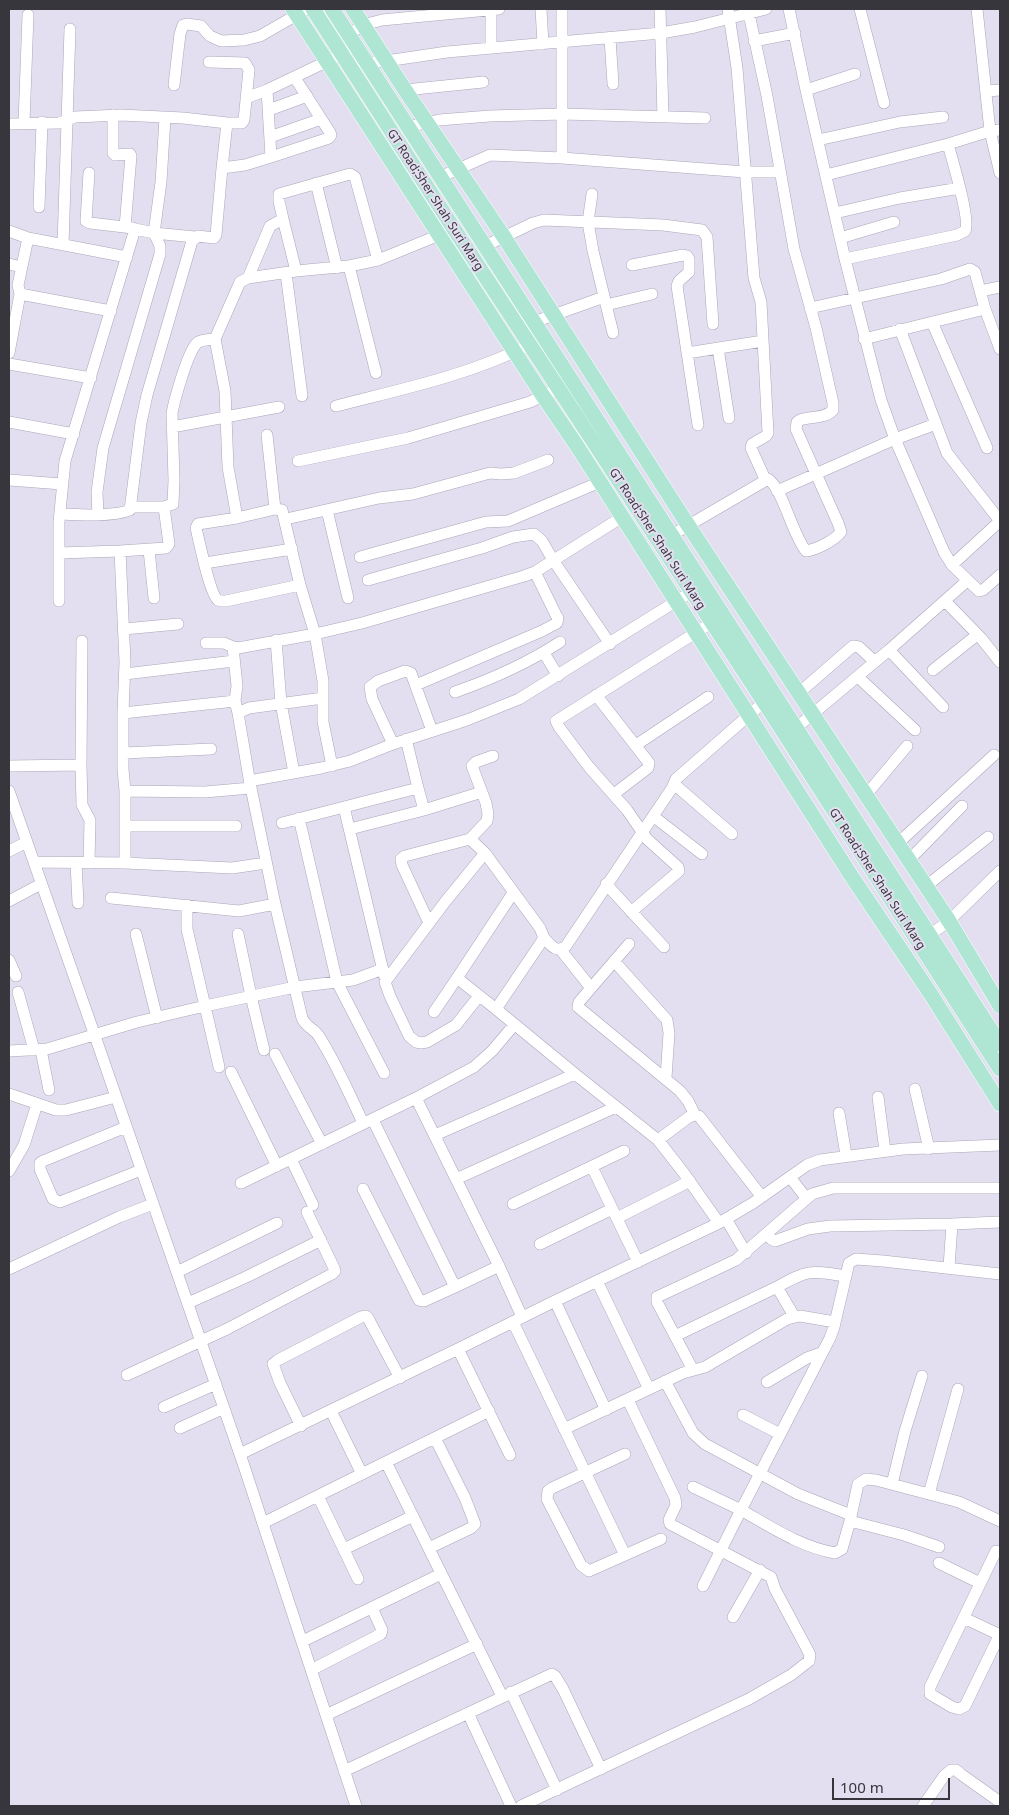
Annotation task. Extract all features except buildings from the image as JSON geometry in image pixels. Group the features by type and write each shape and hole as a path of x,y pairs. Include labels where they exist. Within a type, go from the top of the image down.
{"main road":[{"name":"GT Road;Sher Shah Suri Marg","path":"314,9 447,232 531,344 559,388 796,728 1000,1068"},
{"path":"353,9 426,122 504,237 688,525 800,692 908,861 949,921 1000,1006"},
{"path":"299,11 328,62 447,232 543,396 1000,1104"},
{"name":"GT Road;Sher Shah Suri Marg","path":"336,11 366,63 534,322 665,539 691,592 711,624 924,939 1000,1044"}],"street":[{"path":"345,59 352,41 363,26 382,20 494,9 491,48"},
{"path":"541,9 543,44"},
{"path":"562,9 562,158"},
{"path":"660,9 663,116"},
{"path":"246,98 328,62 345,59 366,63 491,48 661,33 695,27 729,14 749,14 766,9"},
{"path":"789,9 864,339 881,400 895,439 944,552 952,565 967,581 981,591 1000,575"},
{"path":"860,9 884,103"},
{"path":"977,9 986,91 995,130 1000,172"},
{"path":"174,85 180,34 184,25 201,26 210,36 221,41 244,40 260,36 299,11"},
{"path":"729,14 737,68 754,278 761,302 768,433 752,444 751,448 765,479"},
{"path":"665,539 765,479 771,480 806,550 812,550 836,538 840,532 838,522 816,475 796,424 800,420 825,416 833,410 830,390 794,249 749,14"},
{"path":"24,123 28,15"},
{"path":"63,245 70,29"},
{"path":"754,41 795,33"},
{"path":"610,38 613,84"},
{"path":"9,124 66,122 75,117 113,115 242,123 248,66 239,62 209,62"},
{"path":"806,90 855,74"},
{"path":"222,168 245,165 329,138 330,133 295,78"},
{"path":"405,90 483,82"},
{"path":"267,90 271,157"},
{"path":"986,91 1000,90"},
{"path":"269,110 306,96"},
{"path":"407,127 426,122 490,116 563,114 706,118"},
{"path":"59,601 60,514 65,461 128,257 131,156 130,154 114,154 113,115"},
{"path":"818,140 900,122 943,117"},
{"path":"98,515 97,492 103,448 160,254 160,246 154,233 161,182 165,118"},
{"path":"270,137 321,119"},
{"path":"39,207 42,122"},
{"path":"89,173 86,221 154,233 214,238 216,235 226,123"},
{"path":"826,176 995,130"},
{"path":"845,259 962,234 967,225 960,188 948,144"},
{"path":"440,177 490,155 562,158 745,172 780,172"},
{"path":"302,396 291,272 279,194 350,174 354,175 378,260"},
{"path":"316,183 338,268"},
{"path":"834,213 900,198 960,188"},
{"path":"592,194 588,222 613,333"},
{"path":"248,278 270,226 283,219"},
{"path":"485,246 538,221 663,225 704,231 707,237 713,324"},
{"path":"840,238 894,222"},
{"path":"9,231 28,238 128,257"},
{"path":"237,518 228,467 224,391 215,339 240,282 248,278 338,268 378,260 447,232"},
{"path":"60,514 98,515 130,510 141,423 147,395 192,241 195,237"},
{"path":"9,353 20,294 18,289 21,267 28,238"},
{"path":"632,265 683,255 688,257 689,272 679,281 677,286 698,425"},
{"path":"9,264 21,267"},
{"path":"350,266 376,373"},
{"path":"810,308 941,279 970,269 975,272 985,309 1000,349"},
{"path":"980,291 1000,287"},
{"path":"20,294 111,311"},
{"path":"534,322 605,301 652,294"},
{"path":"864,339 985,309"},
{"path":"932,322 986,448"},
{"path":"900,329 950,458 1000,521 952,565"},
{"path":"131,507 164,507 171,505 174,497 172,427 174,403 192,350 199,342 215,339"},
{"path":"688,353 763,341"},
{"path":"336,406 435,380 497,360 531,344"},
{"path":"718,348 729,418"},
{"path":"9,364 91,378"},
{"path":"298,461 408,438 530,402 559,388"},
{"path":"172,427 279,407"},
{"path":"9,422 74,434"},
{"path":"777,491 895,439 936,424"},
{"path":"267,435 276,508"},
{"path":"286,519 379,498 413,494 490,473 514,473 548,460"},
{"path":"9,480 62,484"},
{"path":"360,557 486,522 508,521 600,482"},
{"path":"59,553 120,552 166,548 169,544 164,507"},
{"path":"300,585 226,601 218,600 212,591 196,528 197,525 237,518 276,508 282,510 286,519 300,585 315,634 322,673 323,722 332,766"},
{"path":"327,510 348,598"},
{"path":"206,643 224,643 233,648 315,634 344,628 486,588 535,572 622,517"},
{"path":"368,580 531,533 540,537 553,560 610,644"},
{"path":"149,550 154,598"},
{"path":"205,563 292,550"},
{"path":"120,552 125,674 123,714 125,863"},
{"path":"416,684 557,623 558,618 535,572"},
{"path":"796,728 967,581"},
{"path":"124,791 205,792 250,784 350,761 406,739 467,720 520,699 691,592"},
{"path":"945,601 1000,662"},
{"path":"124,629 178,624"},
{"path":"631,912 679,869 676,864 647,839 614,794 589,767 556,723 557,720 596,695 711,624"},
{"path":"933,670 977,635"},
{"path":"276,640 281,704 294,773"},
{"path":"82,641 82,806 90,820 89,863"},
{"path":"455,692 544,653 560,642"},
{"path":"800,692 853,646 859,647 875,662"},
{"path":"233,648 237,707 250,784 275,904 306,1025 316,1032 323,1042 368,1121 455,1287"},
{"path":"889,650 943,707"},
{"path":"544,653 558,676"},
{"path":"125,674 234,661"},
{"path":"393,744 372,699 370,687 378,681 407,670 411,673 416,684 432,731"},
{"path":"858,676 915,730"},
{"path":"596,695 648,761 649,767 614,794"},
{"path":"636,745 708,697"},
{"path":"123,714 237,707 249,708 323,698"},
{"path":"560,949 568,942 682,773 764,702"},
{"path":"406,739 424,810"},
{"path":"866,795 907,746"},
{"path":"124,753 212,749"},
{"path":"897,844 998,755"},
{"path":"429,923 402,865 402,858 470,839 488,819 486,803 472,766 476,762 493,756"},
{"path":"9,766 81,765"},
{"path":"674,784 732,834"},
{"path":"282,823 418,788"},
{"path":"350,829 424,810 482,792"},
{"path":"10,798 96,1036 216,1384 303,1641 356,1806"},
{"path":"908,861 962,806"},
{"path":"344,807 384,975 390,996 409,1036 416,1042 427,1042 451,1029 479,996"},
{"path":"653,816 702,854"},
{"path":"299,818 337,982 384,1073"},
{"path":"125,826 236,826"},
{"path":"925,887 988,837"},
{"path":"470,839 485,853 540,928 544,938 555,948 560,949 591,988"},
{"path":"9,851 27,842"},
{"path":"9,1051 37,1050 205,1006 295,987 384,975 396,969 429,923 485,853"},
{"path":"34,862 125,863 232,868 266,863"},
{"path":"76,863 78,903"},
{"path":"924,939 949,921 1000,871"},
{"path":"9,901 41,884"},
{"path":"606,884 664,947"},
{"path":"434,1012 513,893"},
{"path":"111,898 239,910 275,904"},
{"path":"187,905 187,929 219,1067"},
{"path":"136,934 157,1018"},
{"path":"238,934 251,996 270,1052 322,1144"},
{"path":"496,1009 544,938"},
{"path":"629,944 579,1002 580,1010 666,1078 684,1095 695,1115 700,1118 762,1196"},
{"path":"9,960 16,976"},
{"path":"614,961 667,1020 669,1033 666,1078"},
{"path":"457,978 658,1140 746,1253"},
{"path":"18,992 50,1090"},
{"path":"241,1183 416,1098 474,1067 492,1051 514,1025"},
{"path":"231,1072 277,1166"},
{"path":"434,1135 575,1074"},
{"path":"915,1089 929,1149"},
{"path":"9,1094 56,1110 116,1097"},
{"path":"878,1097 885,1151"},
{"path":"416,1098 499,1266 518,1319 564,1429 625,1555"},
{"path":"9,1171 24,1145 36,1104"},
{"path":"456,1179 616,1107"},
{"path":"839,1113 846,1155"},
{"path":"658,1140 695,1115"},
{"path":"126,1127 43,1161 40,1163 40,1169 53,1199 60,1202 141,1170"},
{"path":"240,1454 722,1221 816,1161 846,1155 885,1151 1000,1145"},
{"path":"512,1204 624,1152"},
{"path":"127,1375 227,1329 335,1271 291,1159"},
{"path":"592,1167 638,1262"},
{"path":"790,1177 806,1198"},
{"path":"540,1244 690,1181"},
{"path":"693,1370 657,1302 657,1297 726,1266 746,1253 806,1198 818,1191 833,1188 876,1186 1000,1188"},
{"path":"363,1188 419,1300 424,1301 499,1266"},
{"path":"9,1269 119,1217 153,1204"},
{"path":"767,1233 775,1241 808,1229 830,1226 1000,1222"},
{"path":"176,1272 277,1223"},
{"path":"949,1268 952,1224"},
{"path":"188,1303 322,1240"},
{"path":"703,1586 720,1549 830,1338 836,1322 849,1263 856,1259 1000,1274"},
{"path":"675,1336 798,1276 812,1272 845,1276"},
{"path":"597,1281 649,1389"},
{"path":"777,1287 794,1316"},
{"path":"555,1301 606,1410"},
{"path":"301,1426 273,1364 361,1317 366,1316 368,1318 400,1378"},
{"path":"564,1429 665,1381 711,1363 778,1323 794,1316 836,1322"},
{"path":"458,1349 510,1455"},
{"path":"767,1382 807,1358 821,1353"},
{"path":"892,1484 905,1431 922,1376"},
{"path":"665,1381 693,1433 698,1439 717,1452 760,1472 798,1494 850,1518 939,1547"},
{"path":"164,1407 216,1384"},
{"path":"929,1494 958,1388"},
{"path":"521,1806 749,1699 791,1676 809,1661 810,1656 807,1649 769,1575 670,1524 669,1519 676,1505 675,1498 628,1400"},
{"path":"180,1428 224,1408"},
{"path":"331,1411 362,1474"},
{"path":"263,1523 489,1411"},
{"path":"743,1415 780,1434"},
{"path":"430,1548 467,1531 475,1524 468,1504 435,1438"},
{"path":"625,1454 552,1488 548,1491 547,1499 581,1565 586,1570 594,1570 660,1539"},
{"path":"386,1462 477,1644 557,1790"},
{"path":"693,1488 741,1510 794,1540 814,1548 835,1553 842,1549 857,1487 860,1482 866,1479 959,1502 1000,1519"},
{"path":"318,1496 358,1579"},
{"path":"344,1549 413,1516"},
{"path":"964,1618 1000,1635 965,1706 959,1709 930,1694 929,1689 996,1551"},
{"path":"939,1564 980,1583"},
{"path":"733,1617 760,1570"},
{"path":"303,1641 442,1574"},
{"path":"311,1670 381,1634 382,1630 372,1608"},
{"path":"326,1716 477,1644"},
{"path":"344,1771 543,1677 554,1675 563,1689 601,1769"},
{"path":"468,1713 511,1806"},
{"path":"923,1806 951,1770 956,1770 1000,1801 996,1806"}]}
